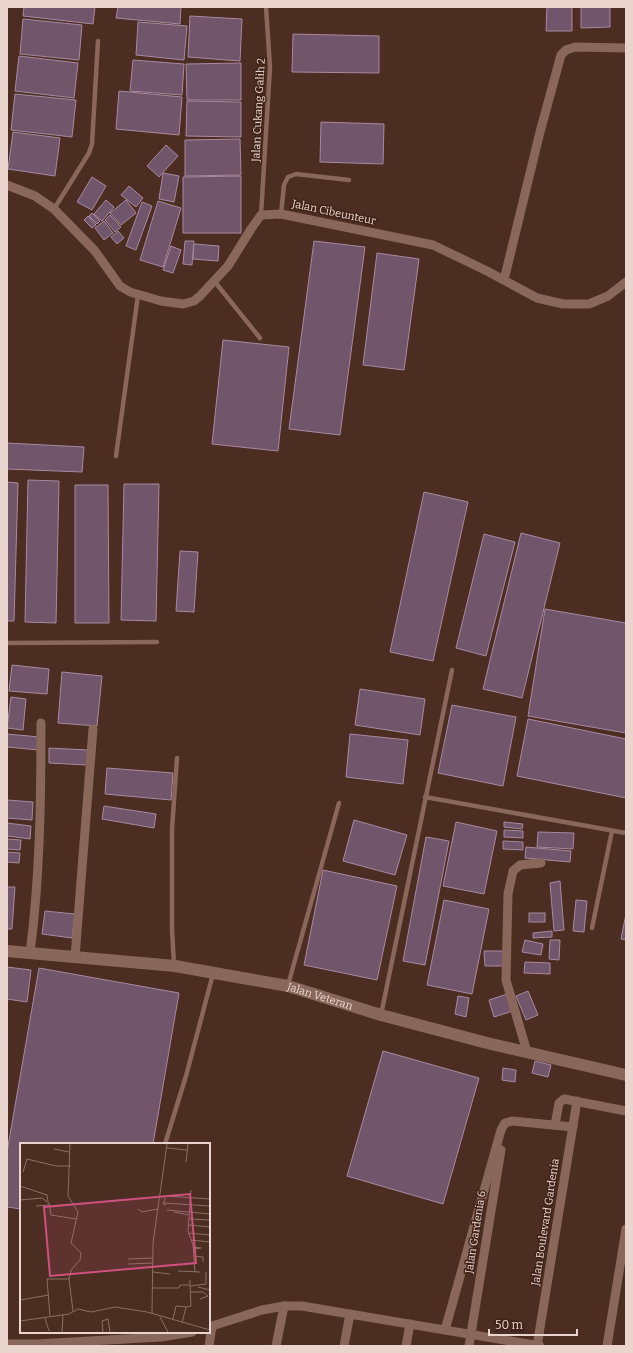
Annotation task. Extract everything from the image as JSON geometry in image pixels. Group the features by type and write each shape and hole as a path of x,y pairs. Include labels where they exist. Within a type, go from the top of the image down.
{"main road":[{"name":"Jalan Veteran","path":"7,951 175,966 288,986 381,1015 487,1043 626,1075"}],"street":[{"path":"504,280 540,132 561,55 566,50 574,47 626,48"},
{"path":"7,185 35,196 54,209 95,251 120,286 138,295 161,301 183,304 194,301 215,282 228,266 250,229 261,215"},
{"name":"Jalan Cibeunteur","path":"261,215 281,214 433,245 487,271 537,298 563,304 589,304 608,296 626,282"},
{"path":"30,953 39,865 41,723"},
{"path":"75,957 93,729"},
{"path":"527,1052 506,980 508,894 513,871 520,865 541,863"},
{"path":"555,1125 559,1103 564,1099 626,1111"},
{"name":"Jalan Boulevard Gardenia","path":"538,1346 577,1101"},
{"path":"445,1330 501,1130 505,1123 512,1121 573,1127"},
{"name":"Jalan Gardenia 6","path":"469,1346 505,1123"},
{"path":"607,1346 626,1229"},
{"path":"210,1326 262,1310 284,1306 302,1306 538,1346"},
{"path":"276,1346 284,1306"},
{"path":"344,1346 350,1314"},
{"path":"406,1346 410,1324"},
{"path":"7,1344 36,1345 143,1342 186,1333"},
{"path":"209,1346 210,1333"}],"lane":[{"name":"Jalan Cukang Galih 2","path":"261,215 270,67 266,7"},
{"path":"54,209 87,158 92,144 98,41"},
{"path":"281,214 284,186 288,176 296,174 350,180"},
{"path":"215,282 260,338"},
{"path":"116,456 138,295"},
{"path":"7,642 157,642"},
{"path":"381,1015 452,670"},
{"path":"175,966 172,930 172,829 177,758"},
{"path":"425,797 626,833"},
{"path":"288,986 339,803"},
{"path":"592,928 612,831"},
{"path":"165,1143 186,1076 214,972"}],"building":[{"path":"24,7 95,7 93,24 23,16"},
{"path":"118,7 181,7 180,24 116,18"},
{"path":"547,7 572,7 572,31 546,31"},
{"path":"581,7 610,7 610,27 581,28"},
{"path":"190,16 242,19 240,61 188,57"},
{"path":"23,19 82,25 79,60 20,54"},
{"path":"138,22 187,26 184,60 136,55"},
{"path":"293,34 379,36 379,73 292,72"},
{"path":"19,56 78,63 74,98 15,91"},
{"path":"133,60 184,64 182,95 130,91"},
{"path":"241,63 241,100 187,100 186,64"},
{"path":"119,91 182,97 179,135 116,129"},
{"path":"15,94 76,100 72,137 11,130"},
{"path":"187,101 241,102 241,137 186,136"},
{"path":"321,122 384,124 383,164 320,162"},
{"path":"13,132 60,138 55,176 8,169"},
{"path":"240,139 241,175 185,176 185,140"},
{"path":"166,145 178,156 159,177 147,166"},
{"path":"163,173 179,176 174,202 159,199"},
{"path":"241,176 241,233 183,233 183,177"},
{"path":"92,177 106,186 92,210 77,202"},
{"path":"129,186 143,198 136,207 121,195"},
{"path":"106,200 114,207 102,221 94,214"},
{"path":"126,200 136,213 121,225 110,213"},
{"path":"158,201 181,208 163,267 140,260"},
{"path":"142,202 152,206 136,250 126,246"},
{"path":"92,213 100,221 97,224 89,216"},
{"path":"110,215 121,227 115,232 105,220"},
{"path":"88,216 96,225 92,228 84,220"},
{"path":"104,221 113,233 104,240 95,228"},
{"path":"118,231 124,238 117,244 111,237"},
{"path":"185,241 194,241 192,265 183,264"},
{"path":"314,241 365,247 340,435 289,429"},
{"path":"194,244 219,246 218,261 193,259"},
{"path":"171,246 181,250 173,273 163,270"},
{"path":"377,253 419,259 404,370 363,365"},
{"path":"223,340 289,347 278,451 212,444"},
{"path":"7,443 84,447 82,472 7,469"},
{"path":"28,480 59,481 56,623 25,622"},
{"path":"7,482 18,483 14,621 7,621"},
{"path":"124,484 159,484 156,621 121,620"},
{"path":"75,485 108,485 109,623 75,623"},
{"path":"424,492 468,502 433,661 390,652"},
{"path":"521,533 560,543 522,698 483,689"},
{"path":"484,534 515,542 486,656 456,648"},
{"path":"180,551 198,552 194,612 176,611"},
{"path":"545,609 626,623 626,733 528,716"},
{"path":"12,665 49,669 47,694 9,691"},
{"path":"62,672 102,676 97,726 58,723"},
{"path":"360,689 425,699 420,735 355,725"},
{"path":"11,697 26,699 23,730 7,728"},
{"path":"452,705 516,717 503,786 438,773"},
{"path":"528,719 626,739 626,798 517,776"},
{"path":"7,734 40,737 39,750 7,747"},
{"path":"350,734 408,740 403,784 346,777"},
{"path":"49,748 88,750 87,765 49,763"},
{"path":"107,768 173,773 171,800 105,794"},
{"path":"7,800 33,802 32,820 7,818"},
{"path":"104,806 156,814 154,828 102,819"},
{"path":"354,820 407,835 395,875 343,861"},
{"path":"456,822 497,831 484,894 443,886"},
{"path":"504,822 523,824 522,829 504,827"},
{"path":"7,823 31,826 30,839 7,836"},
{"path":"504,830 523,831 523,838 504,837"},
{"path":"538,832 574,833 573,849 537,847"},
{"path":"426,837 449,841 425,965 403,961"},
{"path":"7,839 21,840 20,850 7,849"},
{"path":"503,841 523,842 523,850 503,849"},
{"path":"526,847 571,851 570,862 525,858"},
{"path":"7,852 20,853 19,863 7,862"},
{"path":"323,870 397,886 377,980 304,965"},
{"path":"560,881 564,930 554,931 550,883"},
{"path":"7,887 15,887 12,929 7,929"},
{"path":"444,900 489,909 472,994 427,985"},
{"path":"576,900 587,901 584,932 573,931"},
{"path":"45,911 75,914 72,938 42,934"},
{"path":"529,913 545,913 545,922 529,922"},
{"path":"626,914 626,940 621,939"},
{"path":"552,931 552,937 533,938 533,933"},
{"path":"525,940 543,944 541,955 522,952"},
{"path":"550,940 560,940 559,960 549,959"},
{"path":"484,951 503,951 503,966 485,966"},
{"path":"525,962 550,963 550,974 524,973"},
{"path":"7,967 31,970 27,1002 7,999"},
{"path":"39,968 179,993 153,1143 20,1143 20,1209 7,1207 7,1152"},
{"path":"528,991 538,1015 526,1020 516,996"},
{"path":"507,994 513,1011 494,1017 489,1000"},
{"path":"458,996 469,998 466,1017 455,1014"},
{"path":"383,1051 479,1078 443,1204 347,1176"},
{"path":"535,1061 551,1065 548,1077 532,1073"},
{"path":"503,1068 516,1070 515,1082 502,1080"}]}
